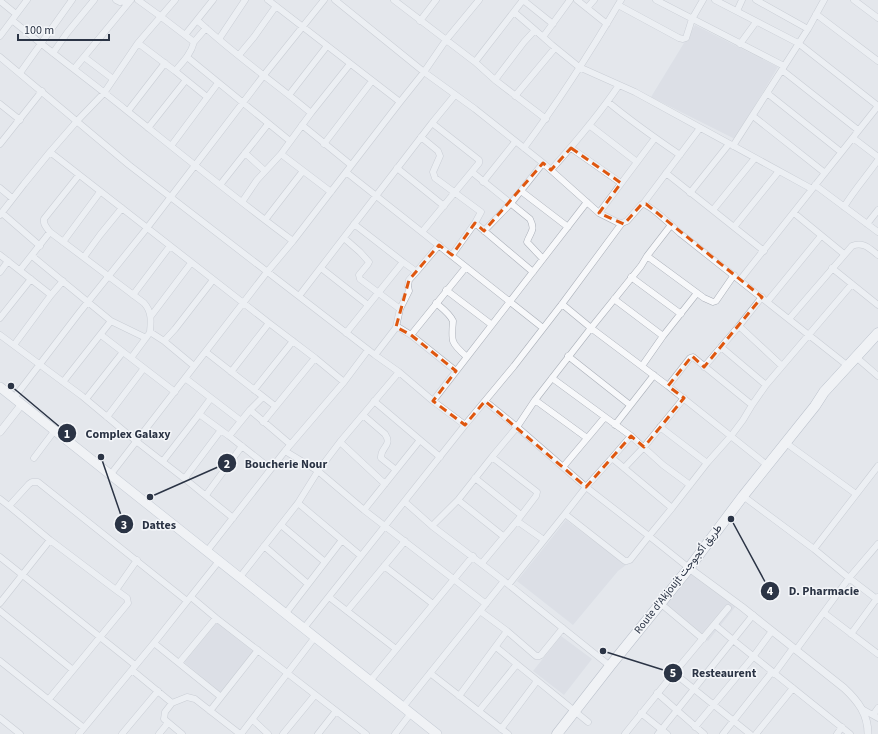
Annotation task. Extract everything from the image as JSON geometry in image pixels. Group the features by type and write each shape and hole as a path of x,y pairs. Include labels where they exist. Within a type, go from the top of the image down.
{"highway":[{"name":"Route d'Akjoujt طريق أكجوجت","path":"556,734 689,568 824,392 878,333"}],"main road":[{"path":"0,387 437,734"}],"street":[{"path":"0,36 27,0"},
{"path":"20,73 72,0"},
{"path":"53,53 94,0"},
{"path":"116,0 120,2 130,0"},
{"path":"74,69 130,0"},
{"path":"138,0 194,42"},
{"path":"40,246 1,214 12,198 50,152 104,93 138,43 175,0"},
{"path":"185,35 213,0"},
{"path":"219,39 245,0"},
{"path":"268,0 400,102"},
{"path":"14,398 147,228 169,197 242,103 324,0"},
{"path":"335,0 424,72 480,113 524,148 599,212 617,222 622,223"},
{"path":"420,21 436,0"},
{"path":"111,474 424,72 446,40 479,0"},
{"path":"475,62 523,0 553,24"},
{"path":"543,37 570,0"},
{"path":"577,0 607,24"},
{"path":"587,8 594,0"},
{"path":"656,0 783,68 858,130"},
{"path":"524,148 546,119 620,3 683,39 686,38 692,19 703,0"},
{"path":"715,0 798,43 878,106 740,280"},
{"path":"737,11 742,0"},
{"path":"756,0 808,29"},
{"path":"690,193 731,145 753,116 808,29 824,0"},
{"path":"854,0 878,18"},
{"path":"0,1 16,14"},
{"path":"396,1 546,119"},
{"path":"239,56 276,6"},
{"path":"514,12 579,67 635,92 779,171 814,187 878,232"},
{"path":"816,14 878,61"},
{"path":"12,20 293,241"},
{"path":"197,20 239,56 311,113"},
{"path":"740,44 756,22"},
{"path":"175,71 187,57 194,42 206,28"},
{"path":"495,80 535,30"},
{"path":"138,43 207,97"},
{"path":"289,95 327,46"},
{"path":"515,96 555,48"},
{"path":"0,57 128,165 466,425"},
{"path":"84,57 113,79"},
{"path":"187,57 290,141"},
{"path":"128,111 165,63"},
{"path":"242,202 350,64"},
{"path":"148,128 186,80"},
{"path":"324,144 372,81"},
{"path":"171,146 218,83"},
{"path":"551,170 572,148 620,85"},
{"path":"1,140 20,120 42,91"},
{"path":"767,93 841,152"},
{"path":"298,296 455,95"},
{"path":"608,102 680,155"},
{"path":"0,104 20,120"},
{"path":"753,116 825,173"},
{"path":"422,232 479,163 478,160 432,123"},
{"path":"220,185 268,124"},
{"path":"302,125 351,165"},
{"path":"589,125 637,162"},
{"path":"304,628 514,366 622,223 626,221 643,204 700,128"},
{"path":"421,137 438,151 440,156 433,172 434,176 481,214 452,255"},
{"path":"599,212 655,138"},
{"path":"853,138 878,157"},
{"path":"483,182 515,142"},
{"path":"572,148 621,183"},
{"path":"50,152 344,382"},
{"path":"245,153 265,171"},
{"path":"281,154 331,192"},
{"path":"713,210 755,158"},
{"path":"844,207 852,193 863,181 878,160"},
{"path":"484,231 510,204 543,164"},
{"path":"397,168 444,206"},
{"path":"265,220 303,171"},
{"path":"734,227 779,171"},
{"path":"346,172 543,328"},
{"path":"472,172 532,222 533,231 526,242 544,258"},
{"path":"666,173 764,251"},
{"path":"79,175 44,219 44,223 50,232 146,304 151,316 150,332 131,358"},
{"path":"0,188 12,198"},
{"path":"521,191 568,228"},
{"path":"63,242 100,192"},
{"path":"433,401 587,202"},
{"path":"643,204 649,206 848,366"},
{"path":"84,257 122,208"},
{"path":"867,224 878,210"},
{"path":"794,213 844,254"},
{"path":"475,223 533,272"},
{"path":"354,224 417,271"},
{"path":"432,526 458,500 517,427 568,356 641,266 671,225"},
{"path":"20,270 50,232"},
{"path":"768,302 821,236"},
{"path":"344,238 368,260 369,263 359,275 359,278 400,309"},
{"path":"375,355 396,328 400,309 409,291 409,280 438,244"},
{"path":"789,318 852,246 858,244 867,246 878,254"},
{"path":"134,295 170,246"},
{"path":"0,255 51,295"},
{"path":"32,256 111,321 146,338"},
{"path":"647,256 697,293 712,302 717,299 734,275"},
{"path":"0,272 8,261"},
{"path":"346,333 403,262"},
{"path":"151,316 191,263"},
{"path":"411,335 466,267"},
{"path":"321,268 368,305"},
{"path":"832,268 878,304"},
{"path":"631,277 681,314"},
{"path":"0,318 31,279"},
{"path":"164,341 213,280"},
{"path":"14,345 63,281"},
{"path":"565,514 625,561 630,560 707,463 731,436 766,385 852,284"},
{"path":"446,290 492,325"},
{"path":"642,366 697,293"},
{"path":"704,367 762,297"},
{"path":"614,300 664,336"},
{"path":"436,303 453,319 451,336 454,344 467,357"},
{"path":"562,304 590,328 684,398 767,465"},
{"path":"63,382 111,321"},
{"path":"231,372 269,323"},
{"path":"739,326 782,366"},
{"path":"396,328 400,327 456,371"},
{"path":"150,332 164,341 194,366"},
{"path":"0,335 86,399 233,518"},
{"path":"100,335 175,392"},
{"path":"254,390 293,341"},
{"path":"721,347 766,385"},
{"path":"207,551 290,444 344,382 368,350"},
{"path":"86,399 123,352"},
{"path":"206,352 262,397 276,406"},
{"path":"568,356 630,405"},
{"path":"856,357 878,376"},
{"path":"264,422 315,358"},
{"path":"668,386 690,358 694,358 752,405"},
{"path":"107,417 144,368"},
{"path":"240,577 298,503 318,471 340,442 399,372"},
{"path":"615,425 654,375"},
{"path":"185,378 241,421"},
{"path":"552,378 631,436 663,465 690,485"},
{"path":"229,436 262,397"},
{"path":"163,461 211,398"},
{"path":"624,468 644,447 684,398"},
{"path":"535,400 587,438"},
{"path":"374,401 440,457"},
{"path":"485,401 586,487 689,568 753,615 844,688 853,696 862,709 868,723 868,734"},
{"path":"0,432 22,404"},
{"path":"250,410 290,444"},
{"path":"199,414 270,469"},
{"path":"362,416 387,436 388,443 381,454 381,458 396,470"},
{"path":"563,467 605,417"},
{"path":"660,427 707,463"},
{"path":"34,458 55,430"},
{"path":"185,478 221,430"},
{"path":"403,707 480,611 544,540 586,487 631,436"},
{"path":"364,510 420,440"},
{"path":"340,442 385,484"},
{"path":"786,443 856,494"},
{"path":"206,495 242,446"},
{"path":"285,451 318,471 364,510 486,604"},
{"path":"482,563 522,515 536,496 537,492 492,457"},
{"path":"612,458 672,508"},
{"path":"814,549 878,466"},
{"path":"475,478 522,515"},
{"path":"9,506 28,484 38,482 121,549 216,618 366,734"},
{"path":"743,496 877,598 851,634"},
{"path":"0,499 50,540 127,598 128,603 49,699"},
{"path":"458,500 503,536"},
{"path":"405,502 432,526 507,582 610,666"},
{"path":"298,503 361,556"},
{"path":"517,521 544,540"},
{"path":"280,525 325,562"},
{"path":"0,603 50,540"},
{"path":"286,613 342,540"},
{"path":"348,611 405,542"},
{"path":"724,734 733,720 824,613 849,578 878,544"},
{"path":"264,546 308,584"},
{"path":"370,681 473,556"},
{"path":"0,557 100,637 172,703"},
{"path":"116,590 137,560"},
{"path":"0,661 49,699 82,732 219,561"},
{"path":"384,566 433,604"},
{"path":"329,597 396,649"},
{"path":"660,603 703,638"},
{"path":"625,734 728,608"},
{"path":"0,611 73,670"},
{"path":"480,611 507,631 536,656 541,655 563,628"},
{"path":"824,613 878,654"},
{"path":"660,732 753,615"},
{"path":"179,663 216,618"},
{"path":"715,625 850,734"},
{"path":"695,727 754,657 772,630"},
{"path":"458,696 507,631"},
{"path":"182,734 164,719 164,712 172,703 187,697 195,699 240,734 253,720 315,637"},
{"path":"154,643 221,697"},
{"path":"496,647 588,722"},
{"path":"210,711 258,650"},
{"path":"479,711 517,664"},
{"path":"430,673 508,734"},
{"path":"674,673 750,734"},
{"path":"501,729 537,681"},
{"path":"756,734 793,688"},
{"path":"122,734 158,691"},
{"path":"657,693 704,734"},
{"path":"284,734 315,695"},
{"path":"862,709 875,717 878,708"},
{"path":"318,734 336,711"},
{"path":"395,734 411,713"},
{"path":"641,713 660,732 667,734"},
{"path":"0,718 20,734"},
{"path":"253,720 268,734"},
{"path":"159,734 168,723"},
{"path":"837,734 842,727"},
{"path":"353,734 358,728"}],"highlighted area":[{"path":"571,148 621,183 599,213 624,224 641,205 646,204 762,297 704,367 692,356 668,386 684,398 644,447 631,436 586,487 485,401 465,425 433,401 456,371 411,335 396,327 409,280 439,245 452,255 475,223 484,231 543,163 551,170"}],"shaded area":[{"path":"695,25 778,67 735,139 651,97"},
{"path":"566,520 626,565 618,571 573,625 517,581"},
{"path":"690,571 736,606 708,641 664,604"},
{"path":"217,621 256,651 222,694 184,662"},
{"path":"561,636 592,659 564,695 533,671"}],"place":[{"name":"Complex Galaxy","path":"11,386"},
{"name":"Dattes","path":"101,457"},
{"name":"Boucherie Nour","path":"150,497"},
{"name":"D. Pharmacie","path":"731,519"},
{"name":"Resteaurent","path":"603,651"}]}
